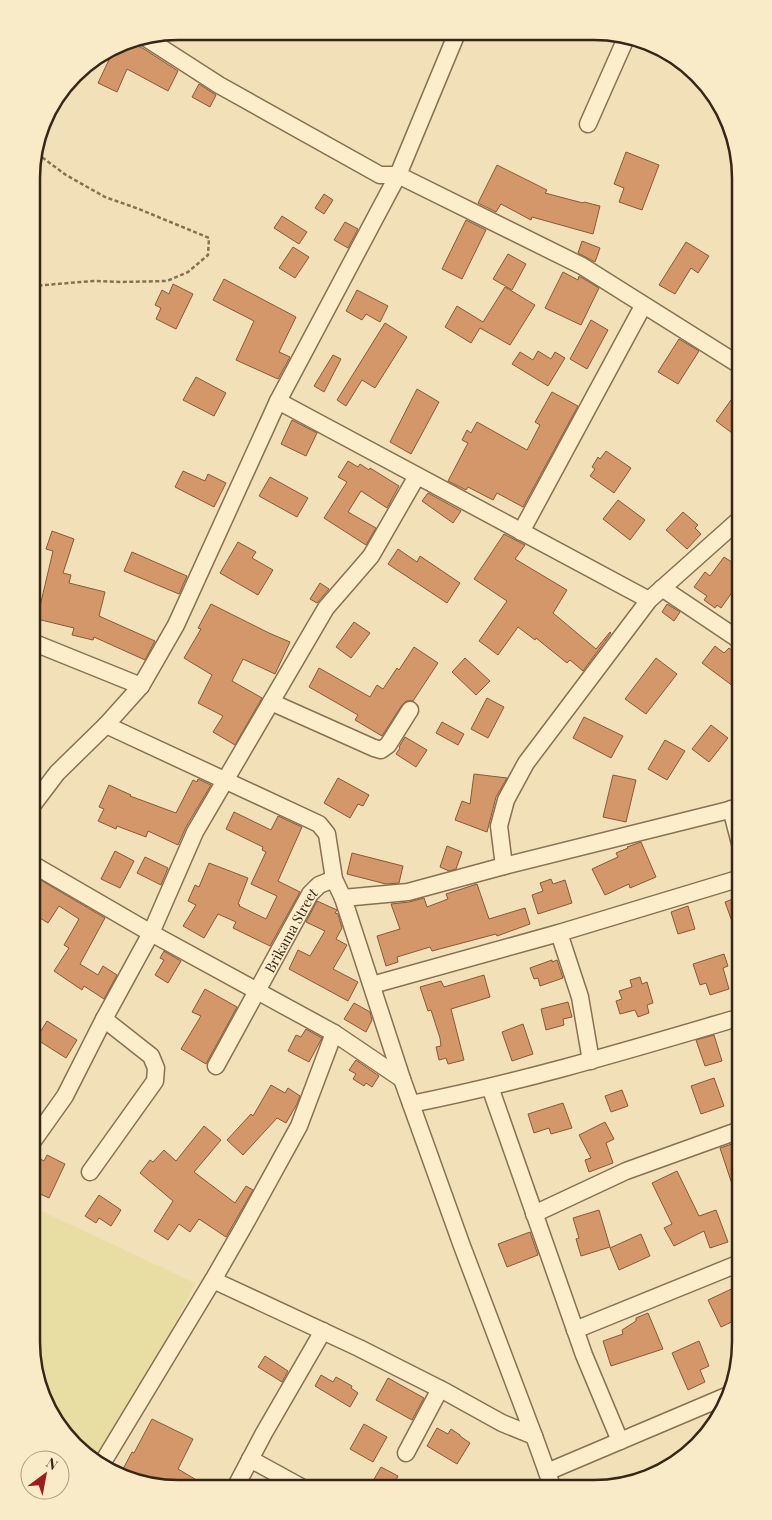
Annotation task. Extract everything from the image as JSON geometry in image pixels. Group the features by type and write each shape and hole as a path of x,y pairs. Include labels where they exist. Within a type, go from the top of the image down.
{"street":[{"path":"40,795 56,773 106,725 141,686 176,626 278,401 398,175 454,40"},
{"path":"153,43 219,85 380,175 398,175 582,266 732,360"},
{"path":"588,124 624,44"},
{"path":"521,532 644,306"},
{"path":"278,401 649,600"},
{"path":"40,1130 65,1096 151,933 195,832 326,608 370,556 417,476"},
{"path":"504,866 499,826 506,800 526,763 649,600 732,526"},
{"path":"662,588 732,636"},
{"path":"40,645 141,686"},
{"path":"271,702 381,750 388,745 410,710"},
{"path":"106,725 225,782 319,824 327,834 334,880 343,898 402,1079 462,1246 550,1480"},
{"path":"343,898 408,892 732,809"},
{"path":"40,869 151,933 334,1032 402,1079"},
{"name":"Brikama Street","path":"216,1066 310,894 319,885 334,880"},
{"path":"372,985 559,933 732,880"},
{"path":"559,933 580,997 591,1061"},
{"path":"90,1172 155,1081 156,1068 151,1056 104,1019"},
{"path":"412,1104 490,1087 591,1061 732,1019"},
{"path":"105,1458 213,1280 299,1126 334,1032"},
{"path":"490,1087 584,1355 620,1441"},
{"path":"534,1214 626,1171 732,1133"},
{"path":"575,1330 732,1266"},
{"path":"213,1280 324,1331 502,1423 534,1436"},
{"path":"239,1480 264,1432 324,1331"},
{"path":"406,1453 440,1390"},
{"path":"548,1472 720,1399"},
{"path":"250,1459 288,1480"}],"path":[{"path":"40,285 94,281 167,281 188,272 208,255 209,238 139,209 104,197 66,175 42,157"}],"shaded area":[{"path":"40,1210 195,1283 108,1460 74,1433 54,1403 47,1386 40,1351"}],"building":[{"path":"138,46 178,71 168,91 127,69 117,92 98,83 109,59"},
{"path":"199,84 216,95 210,107 192,97"},
{"path":"626,152 659,165 642,210 619,202 624,188 614,184"},
{"path":"497,165 547,190 545,193 600,206 593,234 532,217 531,220 501,204 496,212 478,203"},
{"path":"324,194 333,200 324,214 315,208"},
{"path":"282,216 307,232 299,244 274,228"},
{"path":"466,220 486,230 462,279 442,269"},
{"path":"345,222 358,229 348,248 334,240"},
{"path":"582,241 600,248 595,262 578,253"},
{"path":"686,242 709,256 698,273 691,268 675,294 659,285"},
{"path":"293,247 309,257 295,278 279,268"},
{"path":"508,254 526,264 512,290 493,279"},
{"path":"563,272 578,280 579,276 599,288 581,325 545,308"},
{"path":"224,279 296,317 279,352 290,357 278,379 236,360 254,321 213,300"},
{"path":"173,284 193,294 176,329 156,319 161,308 155,305 162,290 169,294"},
{"path":"505,287 535,305 510,345 480,328 471,343 445,327 457,306 483,322"},
{"path":"357,290 388,306 380,322 366,314 362,320 346,311"},
{"path":"591,320 608,330 587,369 570,359"},
{"path":"385,323 407,337 375,388 362,380 346,406 337,400"},
{"path":"679,339 699,351 678,384 658,372"},
{"path":"538,351 551,359 555,352 565,358 548,386 512,364 520,352 533,360"},
{"path":"333,355 341,359 324,392 314,386"},
{"path":"196,377 226,393 214,416 183,400"},
{"path":"417,389 439,402 411,454 390,442"},
{"path":"552,392 578,406 523,507 497,493 493,500 468,487 466,490 448,481 468,443 462,440 467,430 471,433 477,422 527,450 540,425 535,422"},
{"path":"732,399 732,433 716,421"},
{"path":"292,420 317,433 306,456 281,444"},
{"path":"606,451 631,468 614,493 590,476 595,469 592,467 598,457 600,459"},
{"path":"348,461 358,467 360,464 369,470 370,468 399,486 387,508 361,491 348,512 376,528 366,545 324,518 347,482 338,477"},
{"path":"183,471 205,481 208,474 226,483 214,507 175,487"},
{"path":"270,477 308,498 297,517 259,496"},
{"path":"428,493 461,511 453,523 422,501"},
{"path":"618,500 645,520 630,540 603,519"},
{"path":"683,512 698,525 695,528 701,534 687,549 666,530"},
{"path":"52,531 74,539 63,573 71,575 69,583 105,592 99,616 155,641 145,660 94,637 93,640 72,635 74,628 40,620 40,606 53,551 46,549"},
{"path":"504,534 525,545 515,559 567,590 553,613 596,649 611,633 583,671 570,660 567,663 536,638 535,640 518,627 498,655 479,641 507,601 474,579"},
{"path":"238,542 256,552 252,558 273,570 258,595 220,573"},
{"path":"398,549 417,562 420,556 460,583 447,603 388,564"},
{"path":"132,552 187,576 179,594 124,571"},
{"path":"724,557 732,562 732,592 721,608 717,605 715,608 704,600 707,596 694,587 705,572 710,576"},
{"path":"320,583 329,589 317,603 310,599"},
{"path":"211,604 290,642 275,674 243,659 232,681 262,698 235,745 213,732 223,716 198,703 212,675 184,658 201,629 198,628"},
{"path":"667,604 680,612 674,621 662,612"},
{"path":"354,622 370,633 351,658 336,647"},
{"path":"715,646 724,653 729,648 732,650 732,685 702,663"},
{"path":"414,647 438,663 413,701 406,701 402,705 382,736 355,720 358,715 309,687 319,668 370,697 377,685 383,689 397,668 399,670"},
{"path":"465,658 490,681 476,695 452,672"},
{"path":"656,658 677,674 646,714 625,699"},
{"path":"487,698 504,707 488,738 471,729"},
{"path":"584,717 623,736 611,758 573,738"},
{"path":"442,722 464,734 458,745 436,733"},
{"path":"711,725 728,738 709,762 692,749"},
{"path":"405,737 427,750 416,767 396,754"},
{"path":"665,740 685,751 667,780 648,769"},
{"path":"474,774 507,778 496,797 487,832 455,820 462,801 470,804"},
{"path":"613,775 636,780 626,822 603,817"},
{"path":"338,778 369,795 363,806 358,804 350,818 324,803"},
{"path":"198,779 211,785 186,827 178,845 148,831 146,837 117,826 116,829 98,821 104,809 99,807 109,785 130,796 176,813 193,780 197,782"},
{"path":"234,812 271,830 278,816 302,827 278,881 300,892 270,946 233,928 236,922 218,914 204,938 183,926 196,905 188,901 195,885 199,887 209,863 248,878 238,904 239,906 266,919 277,896 251,884 266,852 262,850 263,847 226,829"},
{"path":"641,842 656,877 630,888 629,884 605,895 592,869 618,857 616,853"},
{"path":"447,846 462,852 456,869 449,871 440,867"},
{"path":"115,851 134,861 120,888 101,879"},
{"path":"352,853 403,866 399,883 386,884 347,874"},
{"path":"145,857 168,868 161,885 137,873"},
{"path":"551,879 553,884 565,880 572,903 538,914 532,895 543,891 540,883"},
{"path":"40,880 105,918 80,964 98,975 103,966 117,975 104,999 84,986 82,990 54,971 69,948 64,945 79,919 59,906 48,923 40,918"},
{"path":"477,884 489,919 525,908 530,924 497,936 496,934 432,951 430,947 397,957 398,962 386,966 377,936 400,929 391,904 424,898 427,907 448,899 446,894"},
{"path":"732,899 732,922 725,902"},
{"path":"317,901 337,910 335,913 338,914 342,928 336,939 347,945 333,969 358,982 348,1001 289,969 298,950 310,956 325,931 306,922"},
{"path":"688,906 695,929 678,934 671,912"},
{"path":"164,951 181,961 168,983 155,975 164,960 160,958"},
{"path":"724,954 728,966 723,968 729,989 710,995 706,983 700,985 693,964"},
{"path":"552,960 552,962 557,960 563,978 540,986 538,978 534,979 530,968"},
{"path":"484,975 490,997 451,1009 464,1060 448,1064 446,1058 439,1060 436,1047 441,1046 440,1038 431,1010 428,1011 420,987 441,981 444,987"},
{"path":"640,977 642,984 647,982 653,1003 647,1005 649,1013 638,1017 635,1010 620,1014 616,1001 622,999 619,991 632,987 630,980"},
{"path":"205,989 237,1007 206,1064 181,1049 201,1016 192,1012"},
{"path":"568,1002 572,1017 563,1019 564,1025 546,1030 541,1009"},
{"path":"354,1003 370,1012 372,1020 366,1032 344,1019"},
{"path":"47,1021 77,1040 66,1058 40,1042 40,1032"},
{"path":"523,1024 533,1054 512,1061 502,1032"},
{"path":"306,1029 322,1038 309,1062 288,1051 296,1035 301,1037"},
{"path":"714,1035 722,1061 705,1066 696,1040"},
{"path":"356,1060 379,1076 372,1087 366,1083 364,1086 353,1079 356,1074 349,1070"},
{"path":"714,1078 724,1106 701,1114 691,1086"},
{"path":"271,1085 285,1093 288,1088 300,1096 297,1104 286,1123 277,1118 243,1155 227,1140 251,1114 253,1116"},
{"path":"622,1090 628,1106 611,1112 605,1096"},
{"path":"563,1103 572,1128 551,1134 549,1128 534,1133 528,1114"},
{"path":"605,1122 614,1139 606,1143 613,1163 589,1172 585,1160 591,1158 579,1135"},
{"path":"204,1126 221,1140 194,1172 235,1203 246,1186 253,1190 226,1237 199,1219 190,1232 179,1224 168,1240 154,1231 173,1201 140,1173 150,1160 153,1162 164,1150 176,1161"},
{"path":"732,1144 732,1184 720,1148"},
{"path":"47,1155 65,1164 49,1198 40,1194 40,1159 44,1161"},
{"path":"677,1171 699,1216 716,1210 728,1242 710,1248 704,1231 674,1246 664,1228 672,1224 652,1183"},
{"path":"99,1195 121,1210 111,1226 99,1218 96,1223 85,1216"},
{"path":"599,1210 610,1247 581,1256 576,1239 579,1238 573,1218"},
{"path":"530,1232 538,1255 507,1267 498,1244"},
{"path":"641,1234 650,1256 619,1270 610,1248"},
{"path":"732,1289 732,1322 721,1327 708,1300"},
{"path":"648,1313 663,1349 611,1366 603,1341 623,1334 622,1330 636,1321 636,1318"},
{"path":"699,1341 709,1366 700,1370 705,1382 688,1390 672,1353"},
{"path":"265,1356 288,1371 282,1382 258,1367"},
{"path":"321,1375 333,1382 336,1377 352,1386 351,1388 358,1393 350,1407 315,1386"},
{"path":"388,1378 424,1398 412,1420 376,1400"},
{"path":"152,1419 193,1439 178,1469 197,1480 160,1479 123,1468 132,1452 134,1453"},
{"path":"364,1424 387,1437 373,1462 350,1449"},
{"path":"437,1428 448,1434 451,1429 470,1443 457,1464 427,1446"},
{"path":"381,1467 398,1476 396,1480 374,1480"}]}
